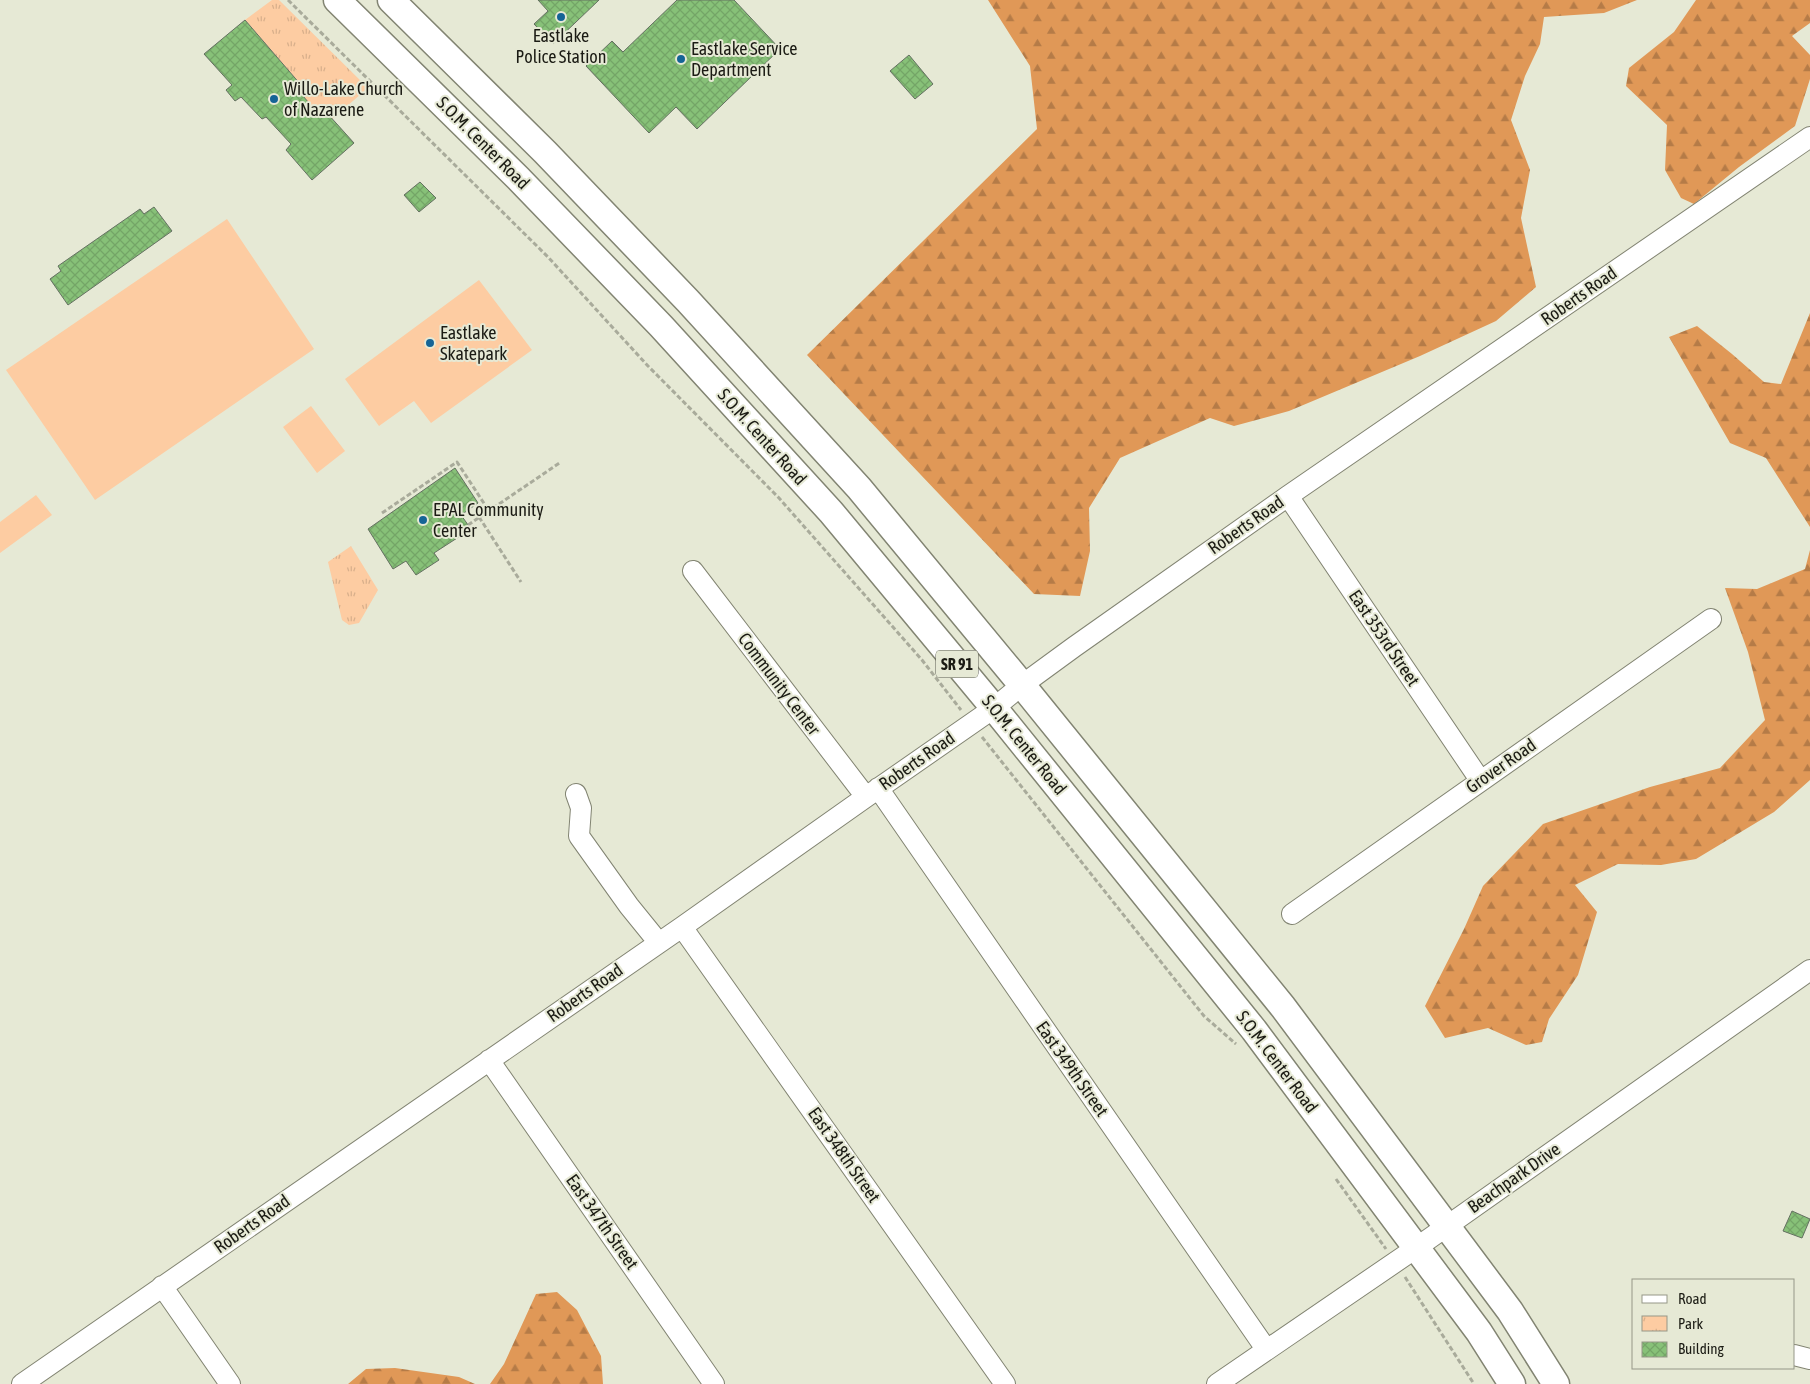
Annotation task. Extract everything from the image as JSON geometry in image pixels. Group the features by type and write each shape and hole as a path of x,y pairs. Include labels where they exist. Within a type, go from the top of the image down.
{"main road":[{"name":"S.O.M. Center Road","path":"337,0 518,178 661,326 831,512 994,708 1254,1030 1479,1332 1512,1384"},
{"name":"S.O.M. Center Road","path":"390,0 545,152 688,301 859,488 1284,1007 1445,1226 1510,1310 1556,1384"}],"street":[{"name":"Roberts Road","path":"22,1384 682,927 994,708 1022,685 1288,496 1810,137"},
{"name":"East 353rd Street","path":"1288,496 1480,780"},
{"name":"Community Center","path":"693,571 872,792"},
{"name":"Grover Road","path":"1292,914 1711,619"},
{"name":"East 349th Street","path":"872,792 1266,1349"},
{"path":"576,794 581,808 579,836 629,906 659,942"},
{"name":"East 348th Street","path":"682,927 1005,1384"},
{"name":"Beachpark Drive","path":"1216,1384 1416,1248 1810,970"},
{"name":"East 347th Street","path":"489,1060 714,1384"},
{"path":"162,1286 230,1384"},
{"path":"1795,1355 1810,1359"}],"path":[{"path":"288,0 548,256 648,366 779,498 922,660 957,705"},
{"path":"382,513 456,462 489,511"},
{"path":"468,525 561,462"},
{"path":"480,517 521,582"},
{"path":"982,738 1204,1016 1222,1034 1238,1045"},
{"path":"1335,1178 1385,1248"},
{"path":"1404,1275 1474,1384"}],"green space":[{"path":"272,0 279,0 368,88 332,119 327,113 321,117 297,89 301,85 245,20"},
{"path":"988,0 1637,0 1604,13 1544,17 1540,44 1525,76 1511,120 1530,170 1521,218 1536,287 1496,321 1420,356 1289,411 1234,426 1210,418 1120,458 1089,508 1090,551 1080,596 1034,594 807,355 1037,129 1030,66"},
{"path":"1696,0 1810,0 1810,23 1792,36 1810,55 1810,79 1795,126 1739,167 1694,204 1681,198 1665,170 1667,125 1626,86 1629,68 1674,32"},
{"path":"227,219 314,349 95,500 6,370"},
{"name":"Eastlake Skatepark","path":"479,280 532,350 431,423 414,401 379,426 345,379"},
{"path":"1810,313 1810,527 1766,458 1730,443 1669,337 1697,326 1764,382 1781,384"},
{"path":"311,406 345,451 317,473 283,427"},
{"path":"36,495 52,515 0,553 0,522"},
{"path":"351,546 378,590 359,623 349,625 342,620 328,562"},
{"path":"1810,550 1810,780 1774,812 1696,859 1661,865 1618,864 1575,885 1597,912 1578,975 1549,1019 1542,1042 1526,1045 1488,1028 1445,1038 1425,1006 1464,929 1483,886 1543,824 1650,787 1720,768 1765,720 1748,652 1725,588 1757,589 1805,569"},
{"path":"557,1292 577,1310 601,1356 603,1384 490,1384 504,1364 536,1294"},
{"path":"395,1368 459,1377 475,1384 348,1384 366,1369"}],"building":[{"name":"Eastlake Police Station","path":"538,0 599,0 553,44 534,24 548,11"},
{"name":"Eastlake Service Department","path":"677,0 734,0 780,49 697,129 676,107 649,133 586,66 612,41 623,52"},
{"name":"Willo-Lake Church of Nazarene","path":"245,20 301,85 297,89 321,117 327,113 354,143 312,180 286,150 291,144 266,117 262,119 241,97 235,101 226,90 232,85 204,54"},
{"path":"909,55 933,84 915,99 890,71"},
{"path":"420,182 436,198 419,212 404,195"},
{"path":"154,207 172,231 68,305 50,279 61,271 58,266 140,209 144,214"},
{"name":"EPAL Community Center","path":"455,468 478,503 461,515 471,529 434,553 439,560 416,575 406,561 393,569 368,529"},
{"path":"1792,1211 1810,1219 1802,1238 1783,1231"}],"place":[{"name":"Eastlake Police Station","path":"561,17"},
{"name":"Eastlake Service Department","path":"681,59"},
{"name":"Willo-Lake Church of Nazarene","path":"274,99"},
{"name":"Eastlake Skatepark","path":"430,343"},
{"name":"EPAL Community Center","path":"423,520"}]}
